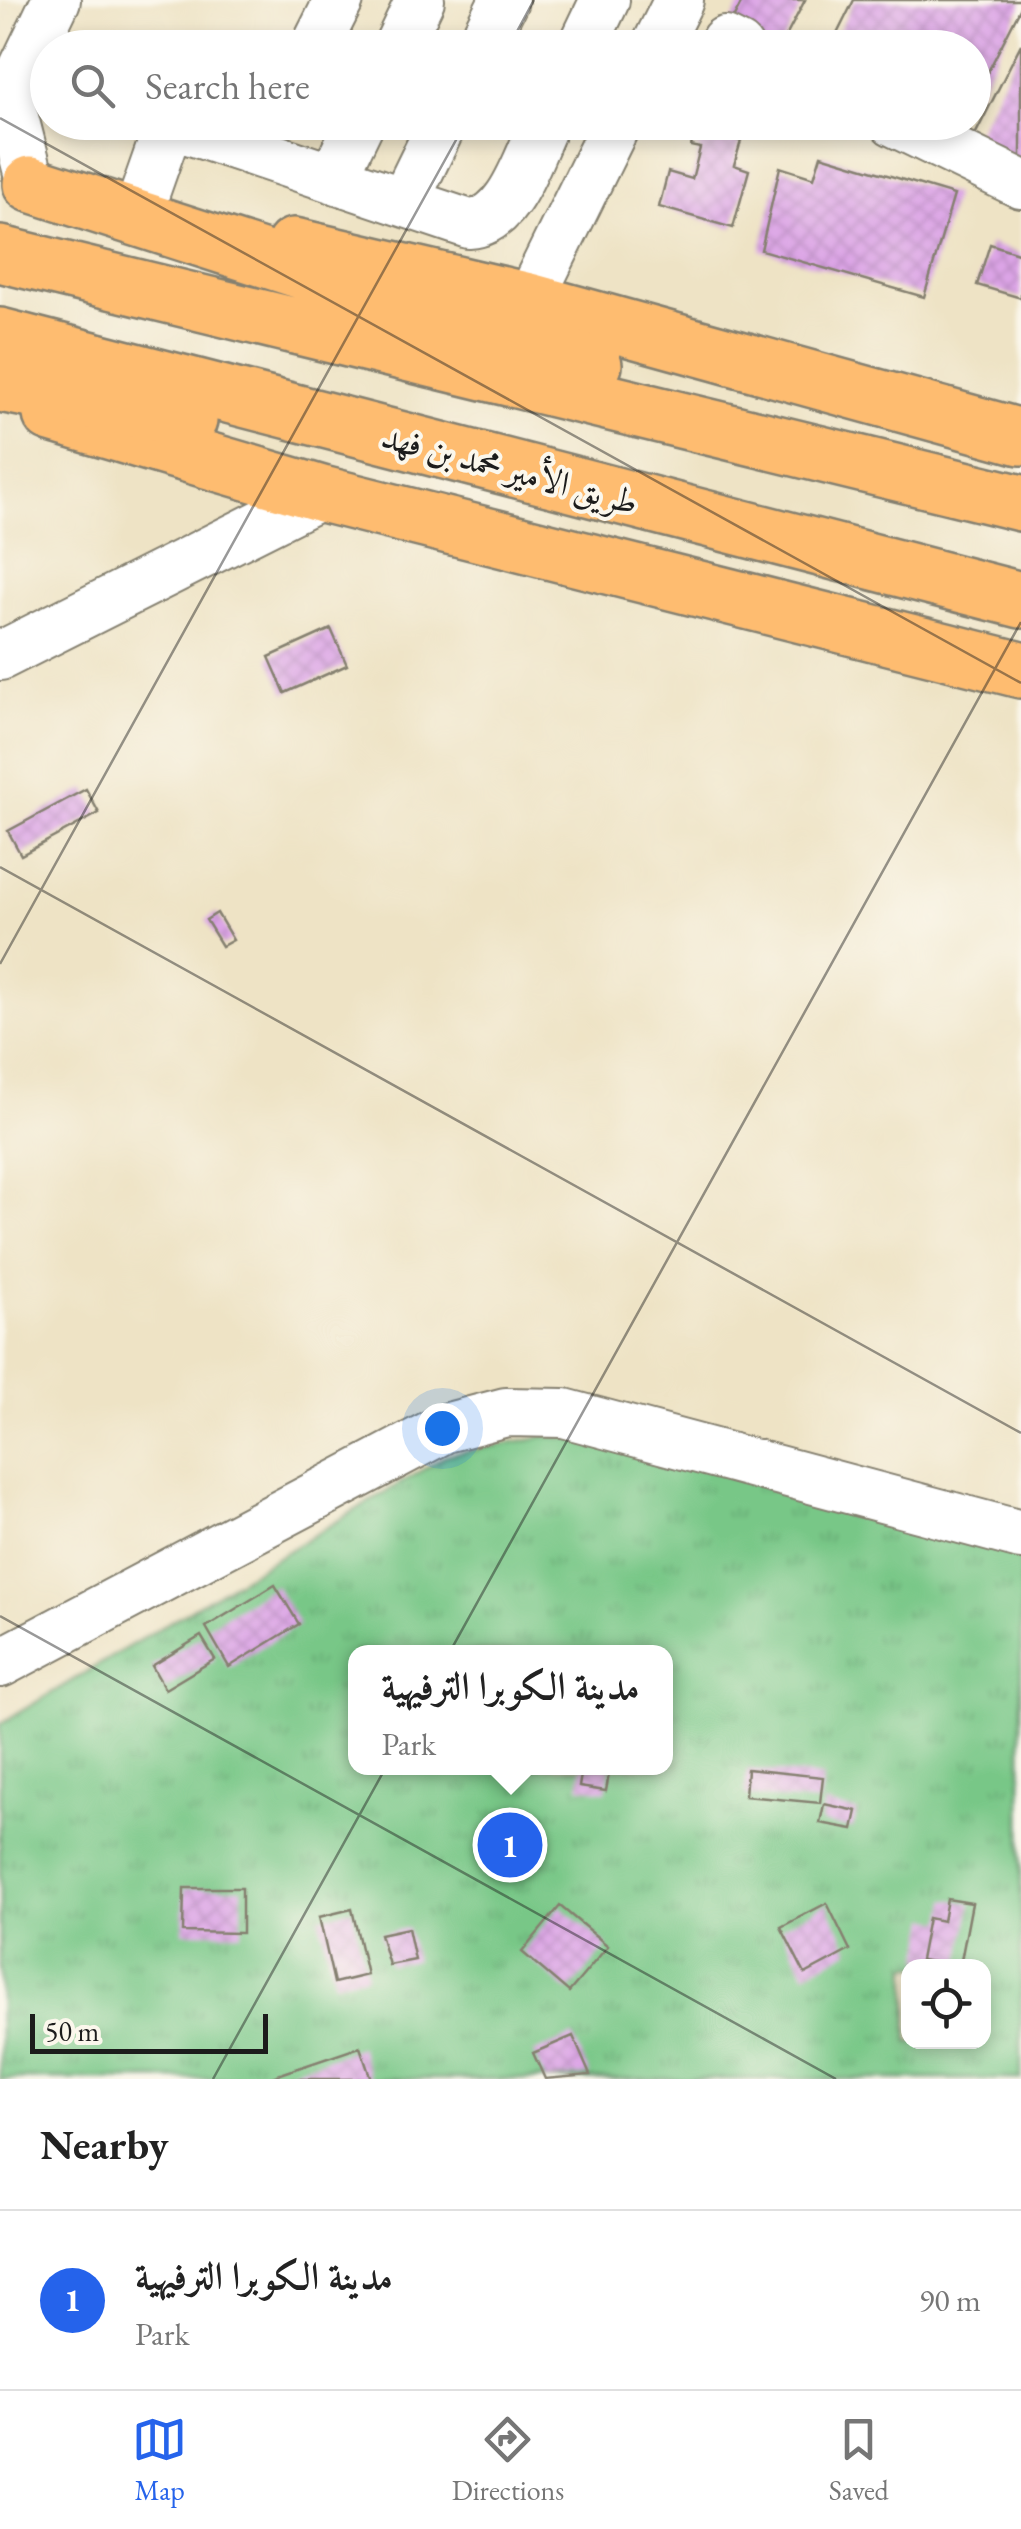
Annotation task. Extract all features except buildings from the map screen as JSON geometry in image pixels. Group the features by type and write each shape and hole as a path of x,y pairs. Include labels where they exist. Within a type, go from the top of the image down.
{"main road":[{"path":"15,180 529,301 1021,437"},
{"path":"15,180 1021,502"},
{"path":"0,254 1021,502"},
{"name":"طريق الأمير محمد بن فهد","path":"0,336 1021,600"},
{"path":"0,384 458,471 828,552"},
{"path":"0,399 322,494 1021,670"}],"street":[{"path":"42,30 56,0"},
{"path":"324,30 338,0"},
{"path":"405,30 420,0"},
{"path":"489,30 504,0"},
{"path":"591,30 606,0"},
{"path":"663,30 679,0"},
{"path":"15,180 9,98 30,54"},
{"path":"139,210 164,140"},
{"path":"273,140 333,178 468,224 483,224 503,208 536,140"},
{"path":"333,178 351,140"},
{"path":"404,202 434,140"},
{"path":"529,301 607,140"},
{"path":"931,140 1021,184"},
{"path":"0,656 322,494"},
{"path":"0,1663 445,1428 506,1412 564,1413 1021,1534"}],"green space":[{"path":"544,1436 597,1440 1021,1547 1021,2079 0,2079 0,1724 447,1455"}],"place":[{"name":"مدينة الكوبرا الترفيهية","path":"510,1845"}]}
